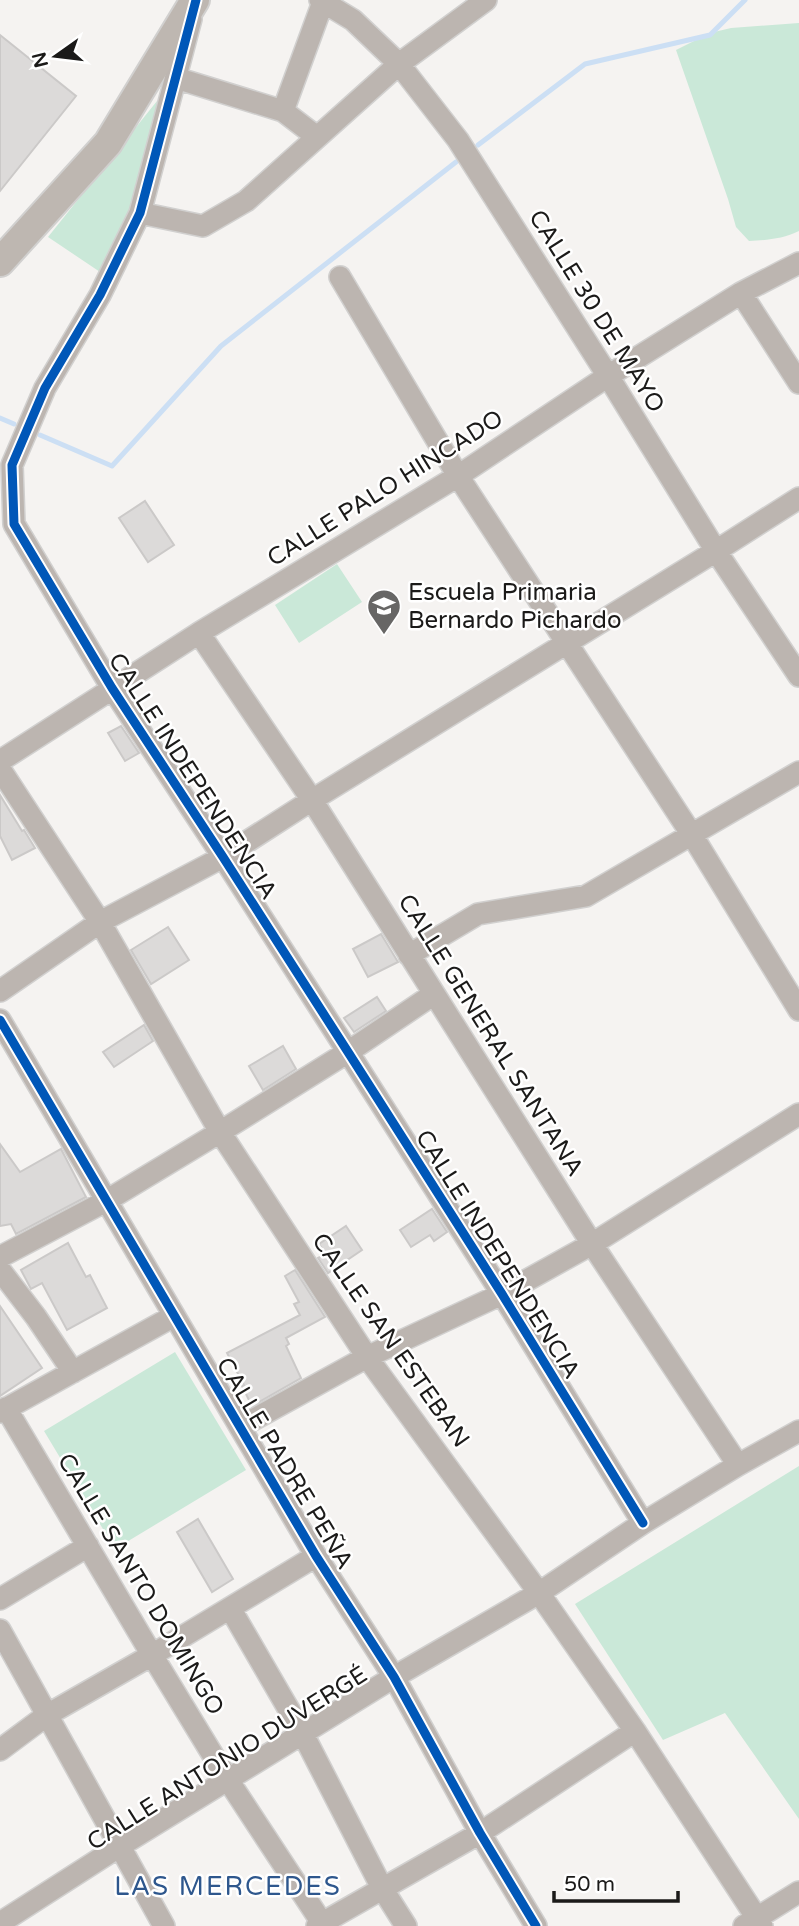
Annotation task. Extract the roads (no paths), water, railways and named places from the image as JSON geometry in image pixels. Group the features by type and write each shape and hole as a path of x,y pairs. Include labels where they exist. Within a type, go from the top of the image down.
{"main road":[{"path":"6,247 108,143 196,0"}],"street":[{"name":"CALLE INDEPENDENCIA","path":"196,0 140,214 100,295 46,388 12,465 14,524 112,688 502,1294 643,1523"},
{"path":"284,110 322,1"},
{"name":"CALLE 30 DE MAYO","path":"322,1 353,20 399,64 458,140 716,551 799,676"},
{"path":"140,214 203,226 246,201 399,64 472,4"},
{"path":"176,78 284,110 317,137"},
{"name":"CALLE PALO HINCADO","path":"0,761 199,633 458,476 608,376 741,293 799,263"},
{"path":"340,277 458,476 692,835 799,1010"},
{"path":"741,293 799,383"},
{"path":"0,991 100,922 223,857 799,498"},
{"name":"CALLE GENERAL SANTANA","path":"199,633 312,800 592,1244 738,1465"},
{"name":"CALLE SAN ESTEBAN","path":"0,769 100,922 220,1132 367,1357 635,1731 754,1923"},
{"path":"409,955 478,914 586,895 799,772"},
{"path":"0,1256 106,1200 220,1132 348,1052 434,994"},
{"name":"CALLE PADRE PEÑA","path":"0,1020 316,1556 394,1677 480,1833 536,1926"},
{"path":"240,1427 367,1357 502,1294 592,1244 799,1114"},
{"path":"0,1270 73,1371"},
{"path":"3,1410 174,1316"},
{"name":"CALLE SANTO DOMINGO","path":"3,1410 228,1780 321,1925"},
{"name":"CALLE ANTONIO DUVERGÉ","path":"2,1921 394,1677 538,1593 643,1523 799,1431"},
{"path":"0,1599 88,1546"},
{"path":"0,1750 47,1715 316,1556"},
{"path":"230,1608 303,1734 382,1888 406,1926"},
{"path":"0,1630 164,1926"},
{"path":"321,1925 480,1833 635,1731"},
{"path":"754,1923 799,1892"}],"waterway":[{"path":"478,145 585,64 710,35 745,0"},
{"path":"40,435 112,466 221,346 456,162"},
{"path":"0,418 14,424"}],"place":[{"name":"Escuela Primaria Bernardo Pichardo","path":"384,636"}],"district":[{"name":"LAS MERCEDES","path":"228,1886"}]}
